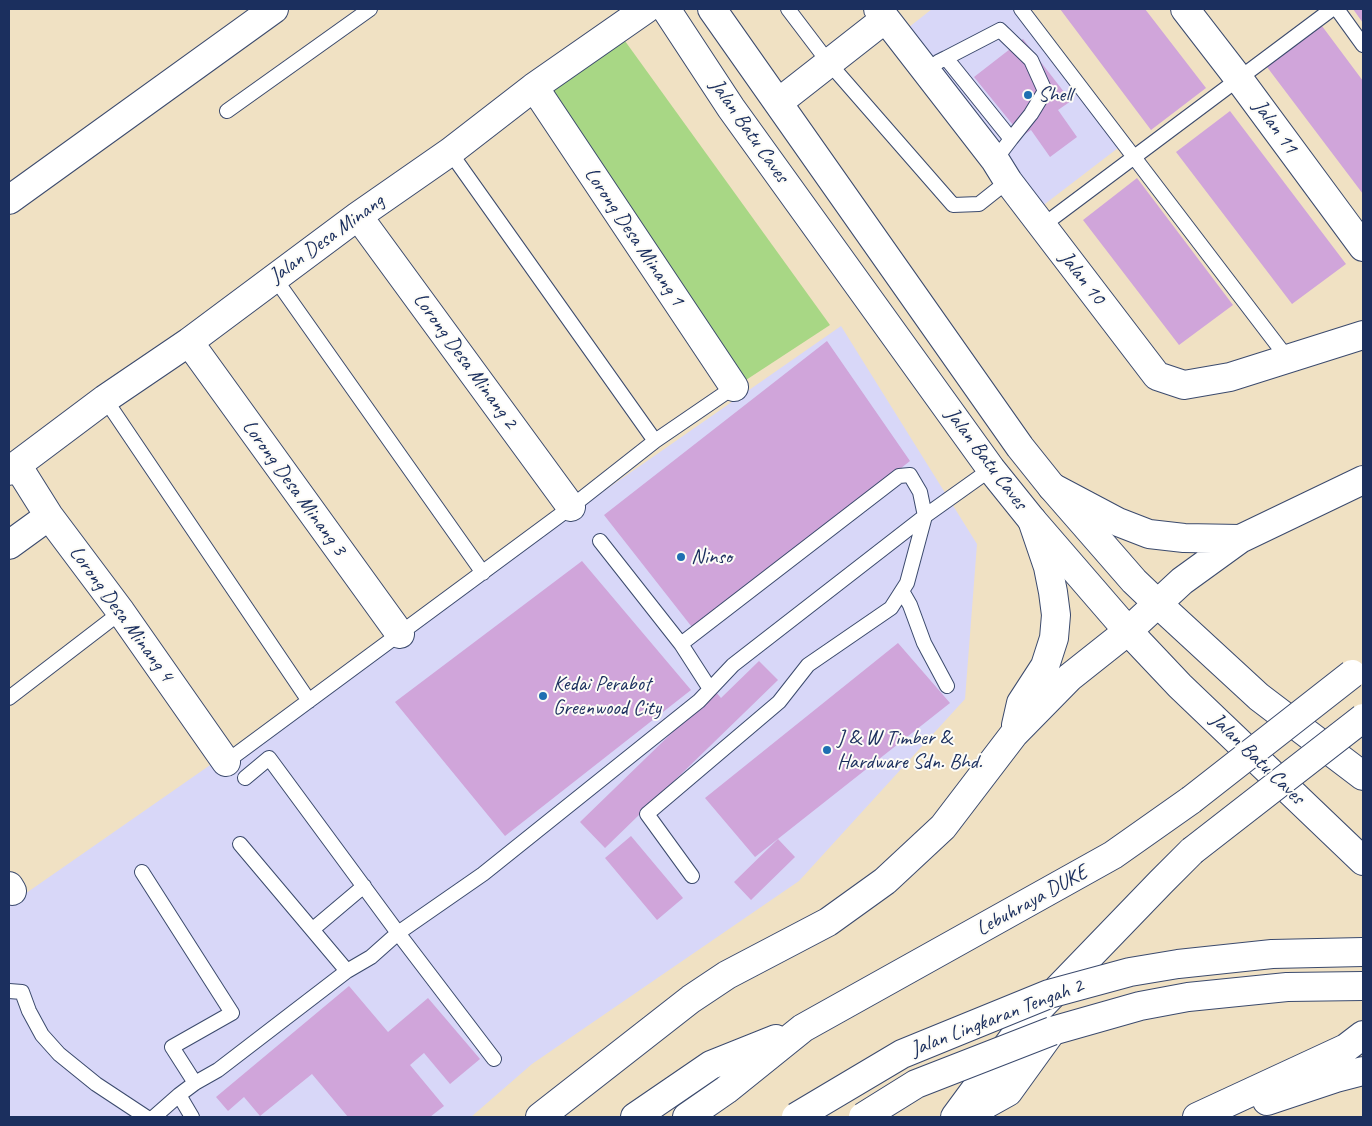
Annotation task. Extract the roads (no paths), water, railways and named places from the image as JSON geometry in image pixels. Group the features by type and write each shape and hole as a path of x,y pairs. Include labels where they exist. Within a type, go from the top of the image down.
{"main road":[{"path":"9,200 274,9"},
{"name":"Jalan Desa Minang","path":"11,463 189,342 274,277 450,152 534,87 646,9"},
{"name":"Jalan Batu Caves","path":"666,9 731,108 991,470 1128,631 1180,686 1363,862"},
{"name":"Jalan Batu Caves","path":"712,9 1020,447 1052,487 1134,581 1157,603 1259,697 1363,776"},
{"name":"Jalan 11","path":"1185,9 1363,247"},
{"path":"779,102 829,63 887,12"},
{"name":"Jalan 10","path":"887,12 934,63 1005,160 1042,226 1157,376 1184,385 1230,377 1363,335"},
{"name":"Lorong Desa Minang 1","path":"534,87 734,387"},
{"name":"Lorong Desa Minang 2","path":"358,216 572,507"},
{"name":"Lorong Desa Minang 3","path":"189,342 400,634"},
{"name":"Lorong Desa Minang 4","path":"11,463 235,770"},
{"path":"540,1117 691,999 727,975 828,922 885,882 943,827 1014,734 1070,677 1128,631 1182,581 1240,539 1363,480"},
{"path":"1052,487 1118,522 1149,534 1184,538 1240,539"},
{"path":"9,545 49,516"},
{"path":"1014,734 1022,703 1045,666 1054,638 1056,615 1048,567 1032,520"},
{"name":"Lebuhraya DUKE","path":"687,1117 726,1090 803,1028 1113,855 1191,800 1358,670"},
{"path":"955,1117 1022,1026 1192,851 1363,718"},
{"name":"Jalan Lingkaran Tengah 2","path":"796,1117 902,1054 1049,994 1130,972 1178,964 1272,954 1363,952"},
{"name":"Jalan Lingkaran Tengah 2","path":"863,1117 916,1084 1052,1031 1140,1006 1188,997 1287,987 1363,986"},
{"path":"635,1117 711,1065 803,1028"},
{"path":"963,1117 1008,1092 1052,1031"},
{"path":"1197,1117 1346,1048 1363,1035"},
{"path":"1217,1117 1363,1071"}],"lane":[{"path":"227,111 370,9"},
{"path":"788,9 829,63 953,205 979,204 1045,91 1031,60 1000,30 934,63"},
{"path":"1021,9 1288,359"},
{"path":"1042,226 1332,9"},
{"path":"1337,9 1363,45"},
{"path":"450,152 655,441"},
{"path":"274,277 483,573"},
{"path":"235,770 309,701 572,507 655,441 734,387"},
{"path":"104,399 309,701"},
{"path":"154,1117 195,1083 218,1070 347,971 371,957 398,933 482,874 699,701 732,665 925,516 991,470"},
{"path":"681,644 899,476 910,475 920,492 925,516 907,583 891,608 808,665 779,702 647,814 692,876"},
{"path":"600,541 681,644 710,689"},
{"path":"902,591 910,605 924,643 947,686"},
{"path":"9,698 121,612"},
{"path":"235,770 269,758 494,1059"},
{"path":"240,844 347,971"},
{"path":"142,872 232,1013 172,1047 195,1083"},
{"path":"313,930 364,886"},
{"path":"9,991 22,992 29,1011 42,1035 59,1054 96,1084 146,1117"},
{"path":"179,1095 192,1117"}],"place":[{"name":"Shell","path":"1028,95"},
{"name":"Ninso","path":"681,557"},
{"name":"Kedai Perabot Greenwood City","path":"543,696"},
{"name":"J & W Timber & Hardware Sdn. Bhd.","path":"827,750"}]}
